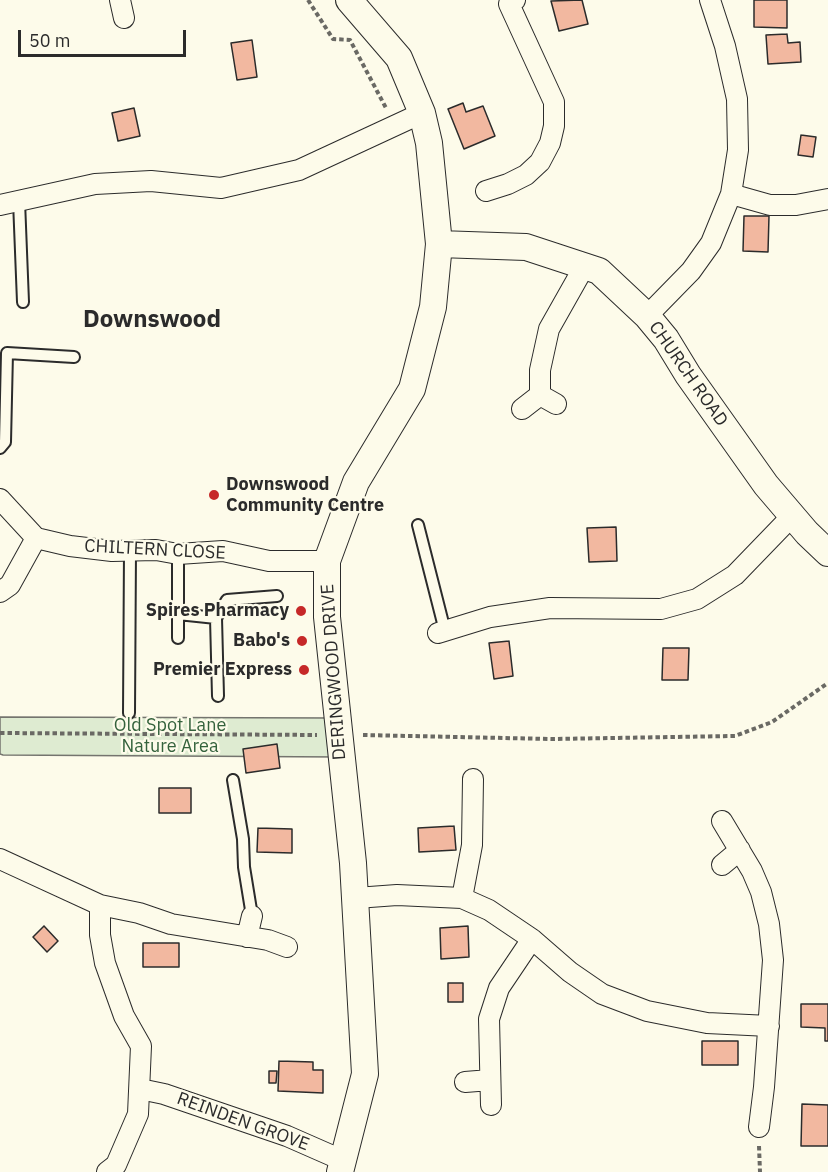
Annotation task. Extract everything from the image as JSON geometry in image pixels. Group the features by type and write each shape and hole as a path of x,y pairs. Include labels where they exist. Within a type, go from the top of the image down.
{"street":[{"name":"DERINGWOOD DRIVE","path":"342,1167 365,1074 356,898 327,616 327,561 356,482 412,389 433,307 440,244 429,143 422,112 399,58 349,0"},
{"path":"647,316 691,271 711,243 731,194 738,150 737,99 725,46 710,0"},
{"path":"486,191 526,175 540,162 550,143 554,126 554,102 510,1"},
{"path":"10,203 96,184 151,181 221,188 299,170 422,112"},
{"path":"731,194 770,205 796,205 828,199"},
{"name":"CHURCH ROAD","path":"440,244 526,247 545,251 599,271 647,316 666,339 688,375 766,485 828,553"},
{"path":"522,409 548,400 540,370 549,329 584,267"},
{"path":"0,499 36,538 10,585 0,592"},
{"path":"442,632 490,617 550,608 661,609 697,600 735,575 792,516"},
{"name":"CHILTERN CLOSE","path":"36,538 70,546 112,551 156,550 178,554 223,551 269,561 327,561"},
{"path":"462,898 472,845 473,778"},
{"path":"722,821 740,850 761,892 770,924 773,960 759,1127"},
{"path":"722,865 740,850"},
{"path":"0,859 100,905 139,913 171,924 268,940 287,947"},
{"path":"356,898 397,895 462,898 489,910 602,994 638,1008 707,1023 769,1026"},
{"path":"100,905 100,935 105,963 124,1016 141,1046 138,1114 116,1164 106,1172"},
{"path":"247,937 252,916"},
{"path":"490,1105 489,1019 499,988 531,939"},
{"path":"465,1082 490,1080"},
{"name":"REINDEN GROVE","path":"140,1089 164,1094 287,1136 342,1167"}],"lane":[{"path":"10,203 23,302"},
{"path":"0,448 5,442 6,353 74,357"},
{"path":"418,525 442,632"},
{"path":"129,713 130,551"},
{"path":"178,554 178,638"},
{"path":"218,696 216,618 227,600 277,596"},
{"path":"178,614 216,618"},
{"path":"233,780 252,916"}],"path":[{"path":"308,0 333,39 350,40 395,124"},
{"path":"0,733 551,739 735,736 772,722 828,683"}],"green space":[{"name":"Old Spot Lane Nature Area","path":"0,717 336,718 340,757 3,755 0,754"}],"building":[{"path":"582,0 588,24 559,31 551,1"},
{"path":"754,0 787,0 787,28 754,27"},
{"path":"787,34 788,43 800,42 801,62 768,64 766,35"},
{"path":"252,40 257,77 237,80 231,43"},
{"path":"463,103 466,112 483,106 495,136 464,149 448,109"},
{"path":"134,108 140,136 118,141 112,113"},
{"path":"801,135 816,137 813,157 798,155"},
{"path":"744,216 769,216 768,252 743,251"},
{"path":"616,527 617,561 589,562 587,528"},
{"path":"509,641 513,676 494,679 489,643"},
{"path":"663,648 689,648 688,680 662,680"},
{"path":"277,744 280,768 246,773 243,749"},
{"path":"159,788 191,788 191,813 159,813"},
{"path":"454,826 456,850 419,852 418,828"},
{"path":"258,828 292,829 292,853 257,852"},
{"path":"44,926 58,941 47,952 33,937"},
{"path":"468,926 469,957 441,959 440,928"},
{"path":"143,943 179,943 179,967 143,967"},
{"path":"448,983 463,983 463,1002 448,1002"},
{"path":"801,1004 828,1004 828,1041 825,1041 825,1028 801,1027"},
{"path":"702,1041 738,1041 738,1065 702,1065"},
{"path":"279,1061 313,1062 313,1070 323,1070 323,1093 278,1091"},
{"path":"269,1071 277,1071 276,1083 269,1083"},
{"path":"802,1104 828,1105 828,1146 801,1146"}],"place":[{"name":"Downswood Community Centre","path":"214,495"},
{"name":"Spires Pharmacy","path":"301,611"},
{"name":"Babo's","path":"302,641"},
{"name":"Premier Express","path":"304,670"}],"district":[{"name":"Downswood","path":"152,320"}]}
